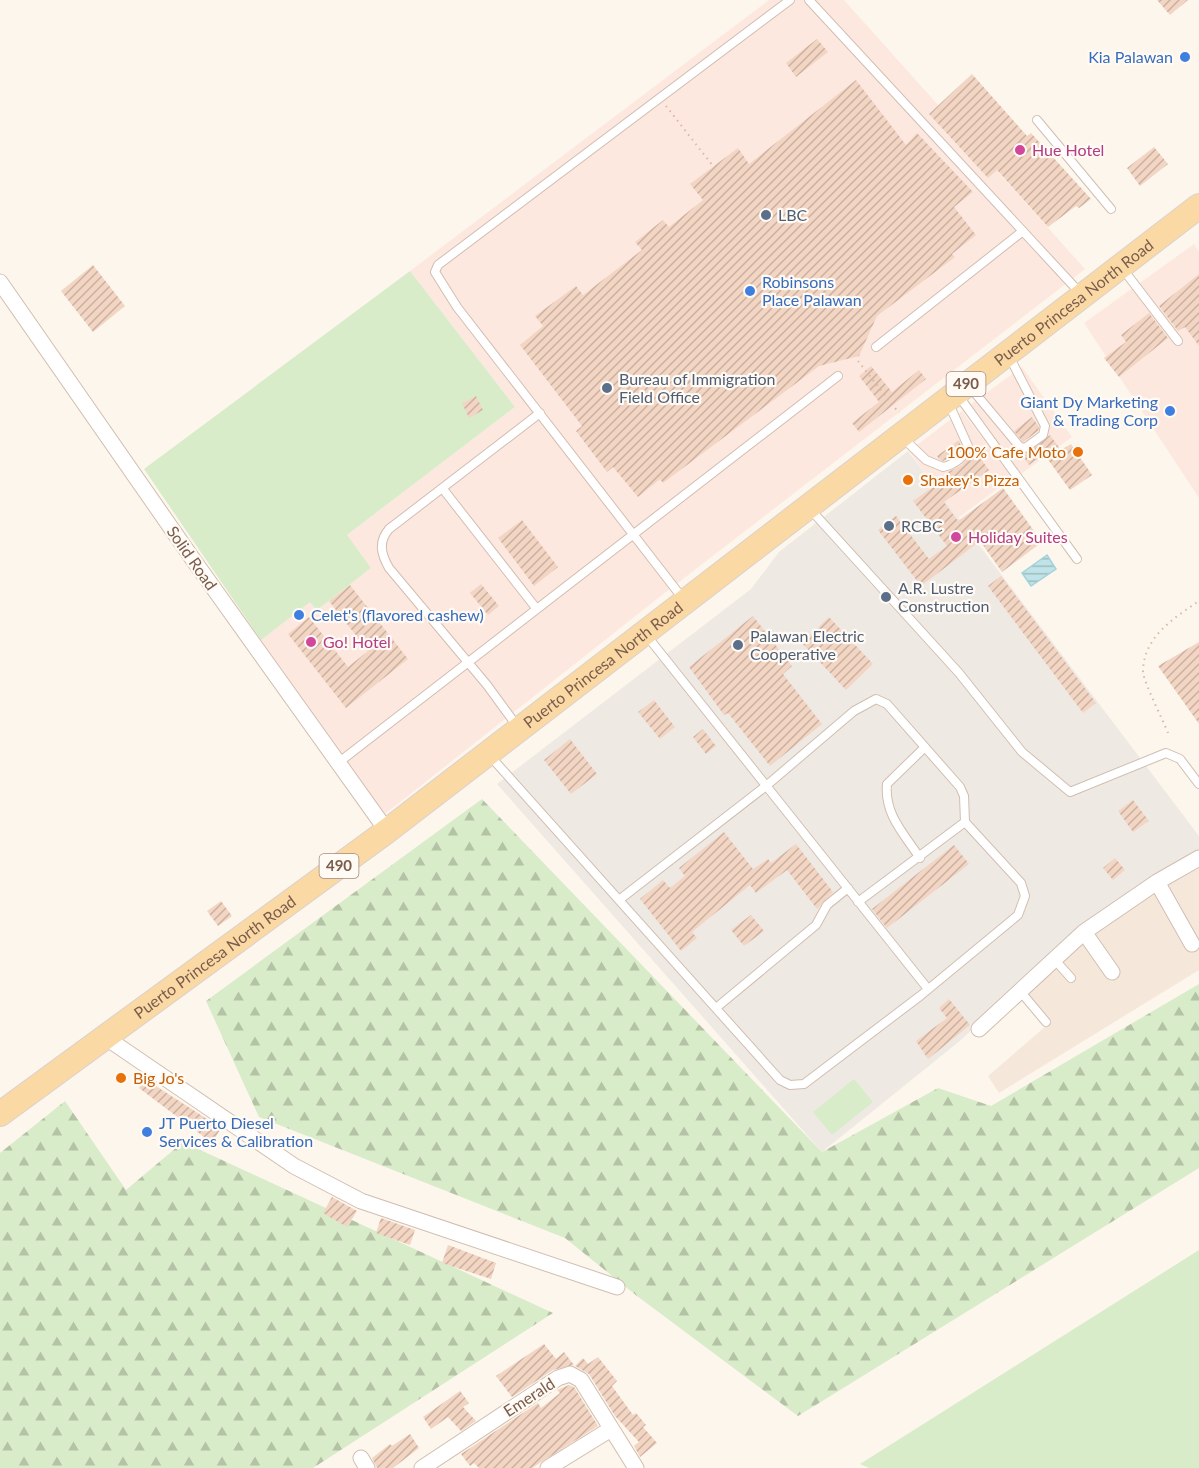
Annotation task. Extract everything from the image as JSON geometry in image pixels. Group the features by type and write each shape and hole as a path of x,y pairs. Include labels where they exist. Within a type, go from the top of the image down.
{"main road":[{"name":"Puerto Princesa North Road","path":"0,1114 387,831 807,505 1199,206"}],"street":[{"name":"Solid Road","path":"0,282 337,764 387,831"},
{"path":"979,1029 1084,932 1157,882 1199,858"},
{"path":"1157,882 1192,944"},
{"path":"1084,932 1112,972"},
{"path":"105,1037 294,1166 361,1201 617,1287"},
{"name":"Emerald","path":"422,1468 566,1374 581,1380 636,1468"},
{"path":"548,1468 611,1429"}],"lane":[{"path":"685,600 457,307 435,272 438,265 790,0"},
{"path":"809,0 1083,296"},
{"path":"1037,120 1112,209"},
{"path":"876,347 1023,231"},
{"path":"1121,266 1178,341"},
{"path":"956,391 1020,447 1025,448 1043,435 1045,426 1008,353"},
{"path":"337,764 838,376"},
{"path":"904,431 926,460 943,467 955,464 965,454 968,446 956,391"},
{"path":"956,391 1077,559"},
{"path":"519,730 468,661 389,568 382,556 383,537 540,413"},
{"path":"443,489 536,608"},
{"path":"807,505 958,673 1022,752 1070,792 1166,753 1180,759 1199,784"},
{"path":"644,632 928,989"},
{"path":"487,753 780,1080 790,1085 804,1084 928,989 1018,915 1025,896 1021,883 965,822 963,791 887,704 876,699 854,711 766,786 619,900"},
{"path":"920,858 890,814 886,796 887,784 924,748"},
{"path":"858,902 920,858 965,822"},
{"path":"716,1008 816,925 827,905 848,888"},
{"path":"1055,960 1071,978"},
{"path":"1020,991 1046,1022"}],"path":[{"path":"661,99 713,166"},
{"path":"858,361 904,431"},
{"path":"1168,733 1143,673 1148,651 1158,632 1199,601"}],"shaded area":[{"path":"769,0 844,0 1085,269 662,595 385,814 261,640 310,601 317,610 371,568 346,536 515,407 410,271"},
{"name":"Giant Dy Marketing & Trading Corp","path":"1194,244 1199,252 1199,498 1084,323"},
{"path":"1022,367 1072,437 1021,474 971,404"},
{"path":"962,411 1012,478 958,518 909,451"},
{"path":"908,451 1199,836 1199,852 1100,910 961,1040 822,1152 497,784 751,589 779,552"},
{"path":"1199,852 1199,970 999,1093 988,1076 1046,1026 1015,989 1100,910"}],"green space":[{"path":"410,271 515,407 347,535 371,568 317,610 310,602 261,640 144,469"},
{"path":"482,799 822,1152 938,1088 991,1106 1199,984 1199,1168 798,1416 637,1296 565,1238 259,1117 206,1001"},
{"path":"854,1079 873,1102 832,1135 813,1112"},
{"path":"65,1101 126,1190 183,1142 553,1313 313,1468 0,1468 0,1153"},
{"path":"1199,1250 1199,1468 869,1468 860,1464"}],"water":[{"path":"1047,555 1056,569 1031,586 1022,573"}],"building":[{"path":"1157,0 1188,0 1170,15"},
{"path":"817,39 828,52 796,77 786,63"},
{"name":"Hue Hotel","path":"972,74 1027,136 1031,133 1091,199 1079,208 1076,206 1048,227 997,170 988,178 929,114"},
{"name":"Robinsons Place Palawan","path":"856,80 906,145 917,133 973,192 954,207 976,235 952,254 955,257 877,316 859,356 819,366 663,483 660,479 638,497 613,467 607,472 576,431 582,426 520,345 543,326 535,316 576,286 583,295 642,250 635,242 663,220 669,227 703,200 690,184 738,148 749,164"},
{"path":"1154,147 1168,164 1140,186 1127,168"},
{"path":"93,265 125,306 93,332 61,291"},
{"path":"1199,274 1199,346 1185,327 1178,331 1159,306"},
{"path":"1149,313 1168,338 1119,377 1104,358 1126,342 1121,335"},
{"path":"871,366 892,392 919,370 926,379 859,432 852,423 879,402 859,376"},
{"path":"476,396 483,410 469,418 462,403"},
{"path":"1032,417 1039,427 1038,431 1023,442 1014,431"},
{"path":"1050,435 1061,450 1071,444 1092,475 1070,490 1044,454 1029,465 1023,456"},
{"path":"959,440 961,446 955,455 943,461 939,459 937,456"},
{"path":"978,455 989,470 944,502 958,521 1003,488 1042,542 1002,572 980,541 921,586 878,530 896,516 929,559 947,546 913,501 950,475 948,472 962,465 970,456 973,459"},
{"path":"522,520 558,567 534,586 498,538"},
{"path":"1001,576 1096,703 1083,713 988,586"},
{"path":"481,584 499,606 488,615 470,593"},
{"name":"Go! Hotel","path":"350,585 408,659 346,708 288,634 309,617 348,667 368,651 329,601"},
{"path":"753,616 792,666 783,674 822,724 770,766 728,713 724,715 689,667"},
{"path":"829,617 873,664 846,690 802,643"},
{"path":"1199,642 1199,724 1158,666"},
{"path":"654,700 675,727 660,739 638,712"},
{"path":"703,729 716,746 706,754 693,737"},
{"path":"570,739 597,774 571,794 544,760"},
{"path":"1133,800 1149,821 1133,832 1118,811"},
{"path":"724,832 753,869 768,859 771,863 796,844 833,892 817,909 787,870 756,893 750,885 692,932 697,938 681,951 640,899 663,880 670,888 685,876 679,868"},
{"path":"954,845 969,864 887,928 872,909"},
{"path":"1115,858 1125,870 1113,880 1103,868"},
{"path":"221,901 232,916 218,926 207,911"},
{"path":"751,915 764,931 744,946 731,930"},
{"path":"949,999 970,1025 928,1059 916,1041 947,1018 939,1008"},
{"path":"145,1079 221,1128 212,1143 139,1088"},
{"path":"332,1197 357,1211 347,1227 323,1213"},
{"path":"381,1218 415,1230 410,1245 376,1233"},
{"path":"448,1245 496,1263 491,1279 442,1263"},
{"path":"544,1344 556,1359 564,1352 574,1365 553,1370 512,1397 496,1376"},
{"path":"598,1357 617,1381 612,1386 633,1415 636,1413 646,1425 643,1427 657,1443 640,1457 634,1446 639,1442 615,1416 589,1374 575,1366 583,1358 588,1364"},
{"path":"569,1385 574,1387 598,1426 532,1468 479,1468 474,1463 470,1466 461,1454 538,1403 541,1408 560,1393 557,1390"},
{"path":"460,1391 469,1403 463,1407 476,1421 461,1431 448,1417 431,1429 423,1417"},
{"path":"410,1434 419,1448 393,1468 377,1468 372,1458 390,1444 392,1446"}],"place":[{"name":"Kia Palawan","path":"1185,57"},
{"name":"Hue Hotel","path":"1020,150"},
{"name":"LBC","path":"766,215"},
{"name":"Robinsons Place Palawan","path":"750,291"},
{"name":"Bureau of Immigration Field Office","path":"607,388"},
{"name":"Giant Dy Marketing & Trading Corp","path":"1170,411"},
{"name":"100% Cafe Moto","path":"1078,452"},
{"name":"Shakey's Pizza","path":"908,480"},
{"name":"RCBC","path":"889,526"},
{"name":"Holiday Suites","path":"956,537"},
{"name":"A.R. Lustre Construction","path":"886,597"},
{"name":"Celet's (flavored cashew)","path":"299,615"},
{"name":"Go! Hotel","path":"311,642"},
{"name":"Palawan Electric Cooperative","path":"738,645"},
{"name":"Big Jo's","path":"121,1078"},
{"name":"JT Puerto Diesel Services & Calibration","path":"147,1132"}]}
